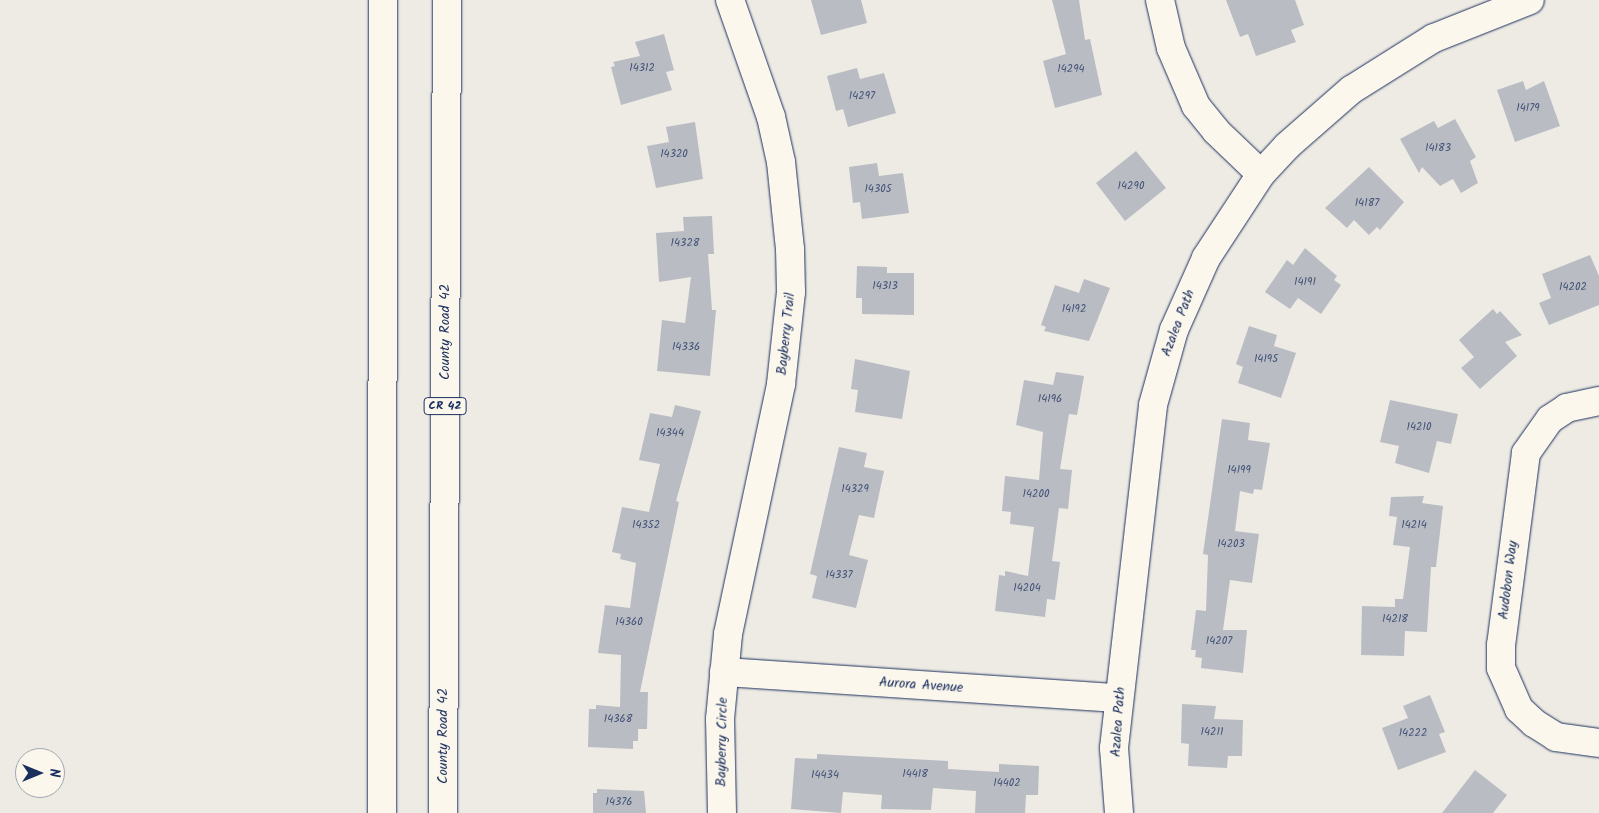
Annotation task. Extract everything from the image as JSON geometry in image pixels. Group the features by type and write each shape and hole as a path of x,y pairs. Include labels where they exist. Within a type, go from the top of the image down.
{"main road":[{"path":"382,813 383,0"},
{"name":"County Road 42","path":"443,813 447,0"},
{"name":"Bayberry Trail","path":"724,672 736,590 781,384 791,292 790,249 781,162 768,107 730,0"},
{"path":"1160,0 1171,48 1196,106 1216,131 1261,174"},
{"name":"Azalea Path","path":"1119,813 1114,748 1148,437 1162,368 1174,330 1206,258 1261,174 1318,118 1381,68 1434,38 1530,0"},
{"name":"Audobon Way","path":"1599,401 1567,408 1550,419 1526,453 1500,645 1503,674 1524,714 1556,737 1599,742"},
{"name":"Aurora Avenue","path":"724,672 1118,698"},
{"name":"Bayberry Circle","path":"722,813 719,761 724,672"}],"building":[{"path":"811,0 861,0 867,23 821,35"},
{"path":"1052,0 1079,0 1085,40 1090,39 1102,95 1055,108 1043,61 1066,54"},
{"path":"1226,0 1295,0 1304,25 1291,30 1296,42 1256,56 1248,34 1240,37"},
{"path":"664,34 674,70 666,72 672,90 621,105 611,67 615,66 613,62 640,56 635,42"},
{"path":"857,68 860,79 884,73 896,113 848,127 843,109 836,111 827,76"},
{"path":"1523,81 1526,90 1544,81 1560,126 1515,142 1497,90"},
{"path":"1455,119 1476,157 1470,161 1478,183 1461,193 1453,179 1440,186 1422,167 1419,173 1400,139 1434,121 1438,128"},
{"path":"695,122 703,179 656,188 647,146 669,142 666,127"},
{"path":"1136,151 1166,188 1125,221 1096,183"},
{"path":"877,163 879,176 903,173 909,213 862,219 860,202 853,203 849,167"},
{"path":"1369,167 1404,202 1380,230 1377,227 1369,235 1354,220 1347,228 1325,208"},
{"path":"712,216 714,254 708,254 712,310 716,310 710,376 657,371 662,320 685,323 691,277 659,282 656,233 684,231 683,217"},
{"path":"1305,248 1337,276 1334,280 1341,285 1321,314 1298,298 1290,309 1265,292 1287,260 1293,265"},
{"path":"1590,255 1599,276 1599,305 1549,325 1539,303 1551,298 1542,274"},
{"path":"857,266 887,267 887,273 914,273 914,315 862,314 862,298 856,298"},
{"path":"1084,279 1110,288 1089,341 1044,331 1046,327 1041,325 1055,285 1079,293"},
{"path":"1493,309 1497,314 1500,311 1522,335 1505,342 1517,356 1480,389 1461,368 1474,357 1459,340"},
{"path":"1249,326 1277,335 1274,346 1296,353 1281,398 1238,383 1243,367 1236,364"},
{"path":"855,359 910,371 902,419 855,412 858,390 851,389"},
{"path":"1056,372 1084,376 1077,415 1069,414 1060,469 1072,470 1068,509 1059,508 1052,561 1060,562 1055,600 1047,599 1045,617 995,611 999,575 1005,576 1005,571 1028,576 1034,527 1010,524 1011,512 1002,511 1005,476 1039,480 1043,432 1016,425 1024,380 1053,385"},
{"path":"1390,400 1458,414 1451,444 1437,441 1429,473 1395,463 1399,446 1380,442"},
{"path":"675,405 701,411 676,501 679,502 640,692 648,692 647,729 638,729 638,741 633,741 633,749 588,747 589,709 596,709 596,705 620,707 621,655 598,653 605,605 630,608 636,563 620,559 621,554 612,552 622,507 649,512 660,464 639,460 650,413 672,417"},
{"path":"1222,419 1250,423 1248,440 1270,443 1262,490 1254,489 1253,494 1240,491 1235,531 1259,534 1252,583 1230,580 1223,630 1247,630 1243,673 1201,668 1202,658 1195,657 1196,650 1191,650 1196,610 1206,611 1208,555 1203,554"},
{"path":"839,447 867,453 864,467 884,471 874,518 859,515 849,555 868,560 856,608 812,598 817,576 810,574"},
{"path":"1424,496 1422,503 1443,506 1436,567 1431,567 1427,632 1405,631 1404,656 1361,655 1362,606 1395,607 1395,599 1403,599 1410,547 1393,545 1397,517 1389,516 1391,497"},
{"path":"1430,695 1445,732 1439,734 1446,752 1398,770 1382,728 1408,718 1403,706"},
{"path":"1182,704 1216,706 1214,719 1243,720 1242,756 1228,756 1227,768 1188,766 1189,744 1181,743"},
{"path":"817,754 948,761 948,769 999,772 999,764 1039,766 1038,795 1026,795 1025,813 975,813 976,791 933,788 931,810 881,809 882,795 843,792 841,813 791,809 795,758 817,759"},
{"path":"1475,770 1507,795 1493,813 1442,813"},
{"path":"597,789 644,791 646,813 593,813 593,793 597,793"}]}
